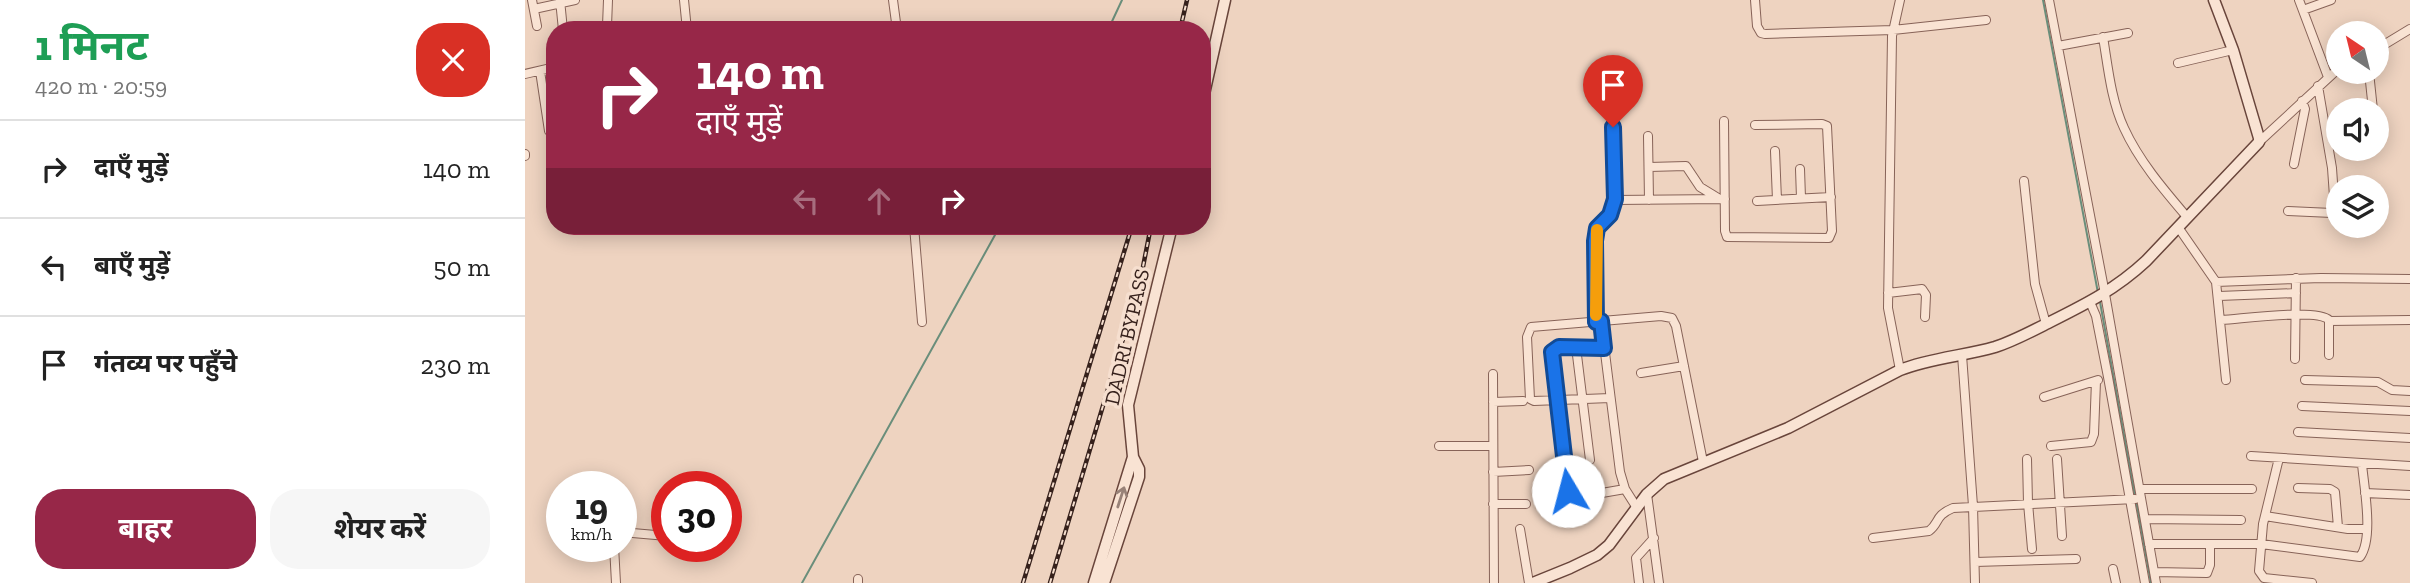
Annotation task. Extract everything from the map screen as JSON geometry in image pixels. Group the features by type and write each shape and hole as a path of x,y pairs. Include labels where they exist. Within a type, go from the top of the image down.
{"street":[{"path":"537,26 533,5 575,0"},
{"path":"607,21 608,0"},
{"path":"684,0 686,21"},
{"path":"893,0 896,21"},
{"path":"1211,63 1225,0"},
{"path":"1755,0 1757,26 1761,33 1893,30 1986,20"},
{"path":"1900,0 1893,30 1888,293 1888,309 1900,370"},
{"path":"2049,0 2097,298 2140,489 2136,499 2145,519 2156,583"},
{"path":"2214,0 2233,50 2259,142"},
{"path":"2299,0 2326,72"},
{"path":"2303,10 2331,0"},
{"path":"560,2 562,21"},
{"path":"2389,42 2410,29"},
{"path":"2058,46 2128,33"},
{"path":"2103,37 2112,89 2123,126 2153,176 2187,217"},
{"path":"2178,63 2233,50"},
{"path":"525,74 546,69"},
{"path":"540,71 546,111"},
{"path":"1520,529 1531,583 1597,555 1609,545 1647,494 1664,479 1788,428 1900,370 1997,346 2097,298 2146,261 2259,142 2326,79"},
{"path":"2288,211 2335,211 2332,168 2318,86"},
{"path":"2294,164 2305,109 2302,101"},
{"path":"1724,121 1723,199 1725,231 1729,238 1829,238 1832,231 1831,197 1828,130 1825,124 1755,125"},
{"path":"1613,127 1615,199 1610,215 1597,228 1595,235 1599,321 1620,472 1625,489 1637,508"},
{"path":"1648,136 1649,200"},
{"path":"1775,151 1777,200"},
{"path":"1649,167 1686,166 1700,187 1723,199"},
{"path":"1800,169 1801,198"},
{"path":"2024,181 2035,284 2046,324"},
{"path":"1757,201 1831,197"},
{"path":"1615,199 1723,199"},
{"path":"2178,227 2216,282 2222,320 2226,380"},
{"path":"914,235 922,322"},
{"name":"DADRI BYPASS","path":"1104,583 1139,477 1139,469 1133,457 1128,405 1170,235"},
{"path":"2216,282 2296,278 2410,279"},
{"path":"2295,359 2296,278"},
{"path":"1888,293 1921,289 1926,295 1925,317"},
{"path":"2219,296 2296,293"},
{"path":"2097,298 2096,316 2136,499 2145,583"},
{"path":"2222,320 2320,314 2329,321 2329,355"},
{"path":"1610,398 1530,399 1527,337 1529,329 1534,326 1670,317 1676,326 1703,462"},
{"path":"2329,321 2410,320"},
{"path":"1576,347 1590,460"},
{"path":"1604,348 1555,348 1552,352 1570,495 1577,498 1625,489"},
{"path":"1962,355 1973,506 1975,583"},
{"path":"1641,373 1683,366"},
{"path":"1493,374 1494,583"},
{"path":"2044,397 2108,377"},
{"path":"2305,380 2378,382 2392,390 2410,391"},
{"path":"2051,446 2091,442 2094,434 2096,381"},
{"path":"1493,402 1523,401"},
{"path":"2302,406 2410,411"},
{"path":"2298,432 2410,438"},
{"path":"1440,446 1493,446"},
{"path":"2251,456 2410,466"},
{"name":"DADRI BYPASS","path":"1094,583 1133,457"},
{"path":"2279,458 2265,516 2259,571 2264,578 2312,583"},
{"path":"2027,459 2032,549"},
{"path":"2057,459 2062,536"},
{"path":"2149,544 2261,544 2358,557 2364,551 2367,529 2362,464"},
{"path":"1493,472 1529,470"},
{"path":"2298,488 2330,489 2335,492 2338,527"},
{"path":"2140,489 2252,489"},
{"path":"2365,493 2410,495"},
{"path":"1647,494 1659,583"},
{"path":"1873,538 1929,531 1933,529 1937,519 1948,510 1973,506 2136,499"},
{"path":"1493,504 1526,504"},
{"path":"2265,516 2367,529"},
{"path":"2145,519 2241,520"},
{"path":"1639,583 1636,558 1654,538"},
{"path":"2154,572 2207,573 2210,545"},
{"path":"1975,562 2075,559"},
{"path":"615,562 616,583"},
{"path":"2113,569 2116,583"},
{"path":"2195,583 2196,573"}],"waterway":[{"path":"1112,21 1122,0"},
{"path":"2043,0 2098,293"},
{"path":"802,583 995,235"},
{"path":"2100,302 2135,496"},
{"path":"2136,501 2151,583"}],"railway":[{"path":"1182,21 1187,0"},
{"path":"1023,583 1129,235"},
{"path":"1050,583 1140,282 1149,235"}],"slow traffic":[{"path":"1596,315 1597,230"}],"route":[{"path":"1568,491 1552,352 1559,347 1604,348 1601,321 1596,322 1595,241 1597,228 1610,215 1615,199 1613,127"}]}
